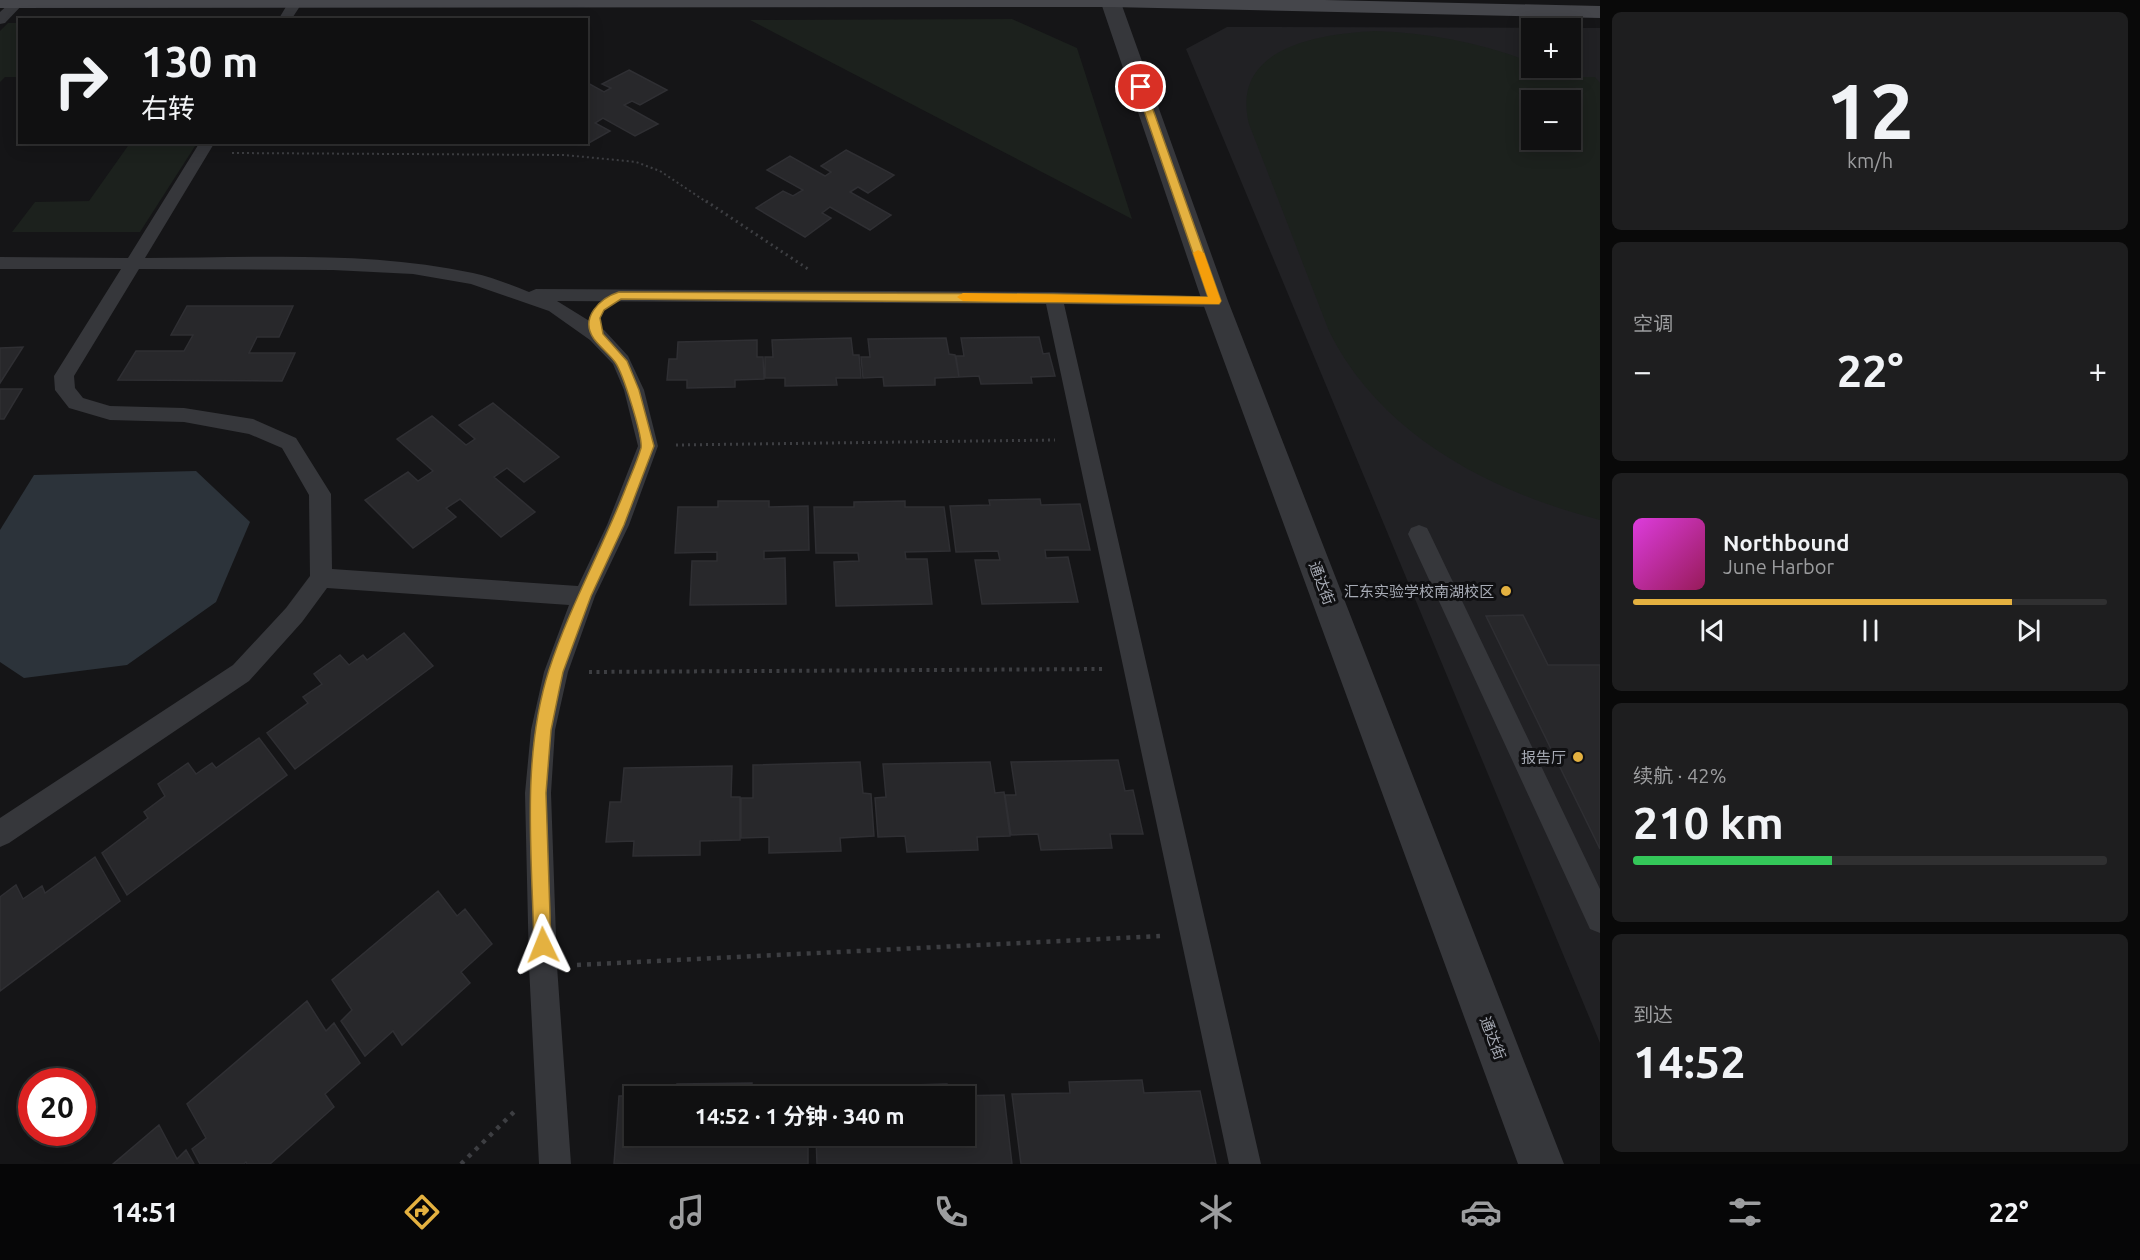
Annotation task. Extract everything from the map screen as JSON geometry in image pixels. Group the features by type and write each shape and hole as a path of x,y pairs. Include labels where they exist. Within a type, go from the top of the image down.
{"main road":[{"path":"9,2 1111,1 1600,12"}],"street":[{"name":"通达街","path":"1111,1 1215,301 1540,1164"}],"lane":[{"path":"0,20 9,2"},
{"path":"285,18 295,3"},
{"path":"0,834 241,673 294,615 321,578 320,494 290,443 253,427 184,415 110,413 76,403 65,390 64,376 205,148"},
{"path":"0,263 333,264 413,268 474,279 555,307 597,336 621,361 633,390 648,446 618,525 584,596 556,672 543,730 538,793 543,966 555,1164"},
{"path":"519,294 1054,297 1215,301"},
{"path":"597,336 594,318 599,308 619,295"},
{"path":"1054,297 1245,1164"},
{"path":"1419,534 1600,919"},
{"path":"321,578 584,596"}],"path":[{"path":"205,148 565,155 636,162 660,171 851,297"},
{"path":"648,446 1085,439"},
{"path":"556,672 1136,669"},
{"path":"543,966 1195,935"},
{"path":"461,1164 550,1077"}],"shaded area":[{"path":"1012,19 1077,48 1132,219 750,20"},
{"path":"8,23 18,23 18,77 5,77 0,82 0,31"},
{"name":"汇东实验学校南湖校区","path":"1227,27 1521,28 1521,78 1581,78 1581,28 1600,28 1600,1043 1186,49"},
{"path":"1375,31 1454,40 1521,59 1521,78 1595,77 1600,83 1600,520 1519,493 1443,454 1408,429 1378,400 1351,368 1329,331 1249,124 1247,98 1253,77 1266,62 1284,50 1306,41"},
{"path":"129,144 196,144 140,232 12,232 35,202 89,201"},
{"path":"196,471 250,522 216,602 127,665 24,678 0,662 0,530 34,475"}],"building":[{"path":"629,70 667,90 640,105 632,101 624,105 658,124 635,136 603,118 595,123 610,131 588,143 588,83 604,92 611,88 602,84"},
{"path":"846,150 894,175 868,193 858,187 850,192 891,215 870,230 830,207 822,213 831,218 805,237 756,208 783,191 793,196 803,190 767,170 790,156 825,176 831,172 821,166"},
{"path":"187,306 293,306 279,337 257,337 249,353 295,353 282,381 118,380 136,351 184,351 193,335 171,335"},
{"path":"1039,337 1043,354 1049,353 1055,376 1031,377 1032,383 981,384 979,376 959,377 956,356 964,356 961,338"},
{"path":"851,338 853,355 859,355 861,378 836,378 837,385 785,386 785,378 765,378 765,357 773,357 772,340"},
{"path":"946,338 949,354 955,355 959,377 935,378 935,385 884,386 883,377 863,378 861,357 870,357 868,339"},
{"path":"757,340 757,357 763,357 764,379 735,380 735,387 687,388 687,380 667,380 669,359 677,359 678,342"},
{"path":"23,347 0,383 0,348"},
{"path":"0,389 22,389 4,419 0,419"},
{"path":"493,403 559,457 524,482 507,468 494,477 535,512 501,537 460,499 446,508 456,517 413,548 365,500 408,472 418,481 433,471 397,439 432,416 466,445 475,439 459,425"},
{"path":"1040,499 1041,505 1080,504 1090,550 1045,550 1046,558 1068,557 1078,602 982,604 975,560 1000,560 998,551 956,552 950,506 990,505 989,500"},
{"path":"718,501 769,501 769,507 808,506 809,550 764,551 764,559 785,558 786,604 690,605 692,561 717,561 717,552 675,553 678,507 718,507"},
{"path":"905,501 905,507 944,507 950,551 905,552 906,559 927,559 932,604 836,606 834,562 859,561 858,553 816,553 814,507 854,507 854,502"},
{"name":"报告厅","path":"1523,615 1548,665 1600,665 1600,849 1486,616"},
{"path":"404,633 433,666 295,769 267,733 308,703 303,697 322,684 314,674 340,655 349,665 363,655 367,660"},
{"path":"259,738 287,775 127,895 102,853 148,818 144,812 165,796 158,784 188,763 196,774 212,763 216,768"},
{"path":"1118,760 1125,791 1133,790 1143,834 1110,834 1112,848 1041,850 1038,834 1011,835 1005,795 1016,795 1011,762"},
{"path":"860,762 863,793 871,794 874,836 840,838 841,851 769,853 769,837 741,838 741,798 753,798 753,765"},
{"path":"990,762 995,793 1004,792 1010,836 977,837 978,850 907,852 905,836 878,837 875,798 886,797 883,764"},
{"path":"732,766 731,797 740,797 740,840 700,841 700,855 633,856 634,841 606,842 610,802 621,802 624,768"},
{"path":"95,857 120,901 0,991 0,897 16,885 23,899 42,886 45,893"},
{"path":"438,891 457,916 465,909 492,944 461,972 470,983 402,1045 393,1031 365,1056 341,1021 352,1010 332,980"},
{"path":"307,1001 326,1031 334,1023 360,1063 325,1094 334,1107 270,1164 247,1164 246,1162 244,1164 200,1164 192,1149 206,1138 187,1104"},
{"path":"1142,1080 1144,1093 1200,1091 1216,1164 1021,1164 1012,1094 1070,1093 1069,1082"},
{"path":"752,1083 752,1086 677,1086 677,1084"},
{"path":"947,1084 947,1086 873,1086"},
{"path":"1004,1095 1012,1164 817,1164 816,1146 975,1146 975,1096"},
{"path":"619,1096 624,1096 624,1146 808,1146 808,1164 614,1164"},
{"path":"159,1125 177,1159 186,1150 194,1164 113,1164"}],"slow traffic":[{"path":"963,297 1215,301 1198,253"}],"place":[{"name":"汇东实验学校南湖校区","path":"1506,591"},
{"name":"报告厅","path":"1578,757"}],"route":[{"path":"543,945 538,793 543,730 556,672 584,596 618,525 648,446 633,390 621,361 597,336 594,318 599,308 619,295 1054,297 1215,301 1141,87"}]}
